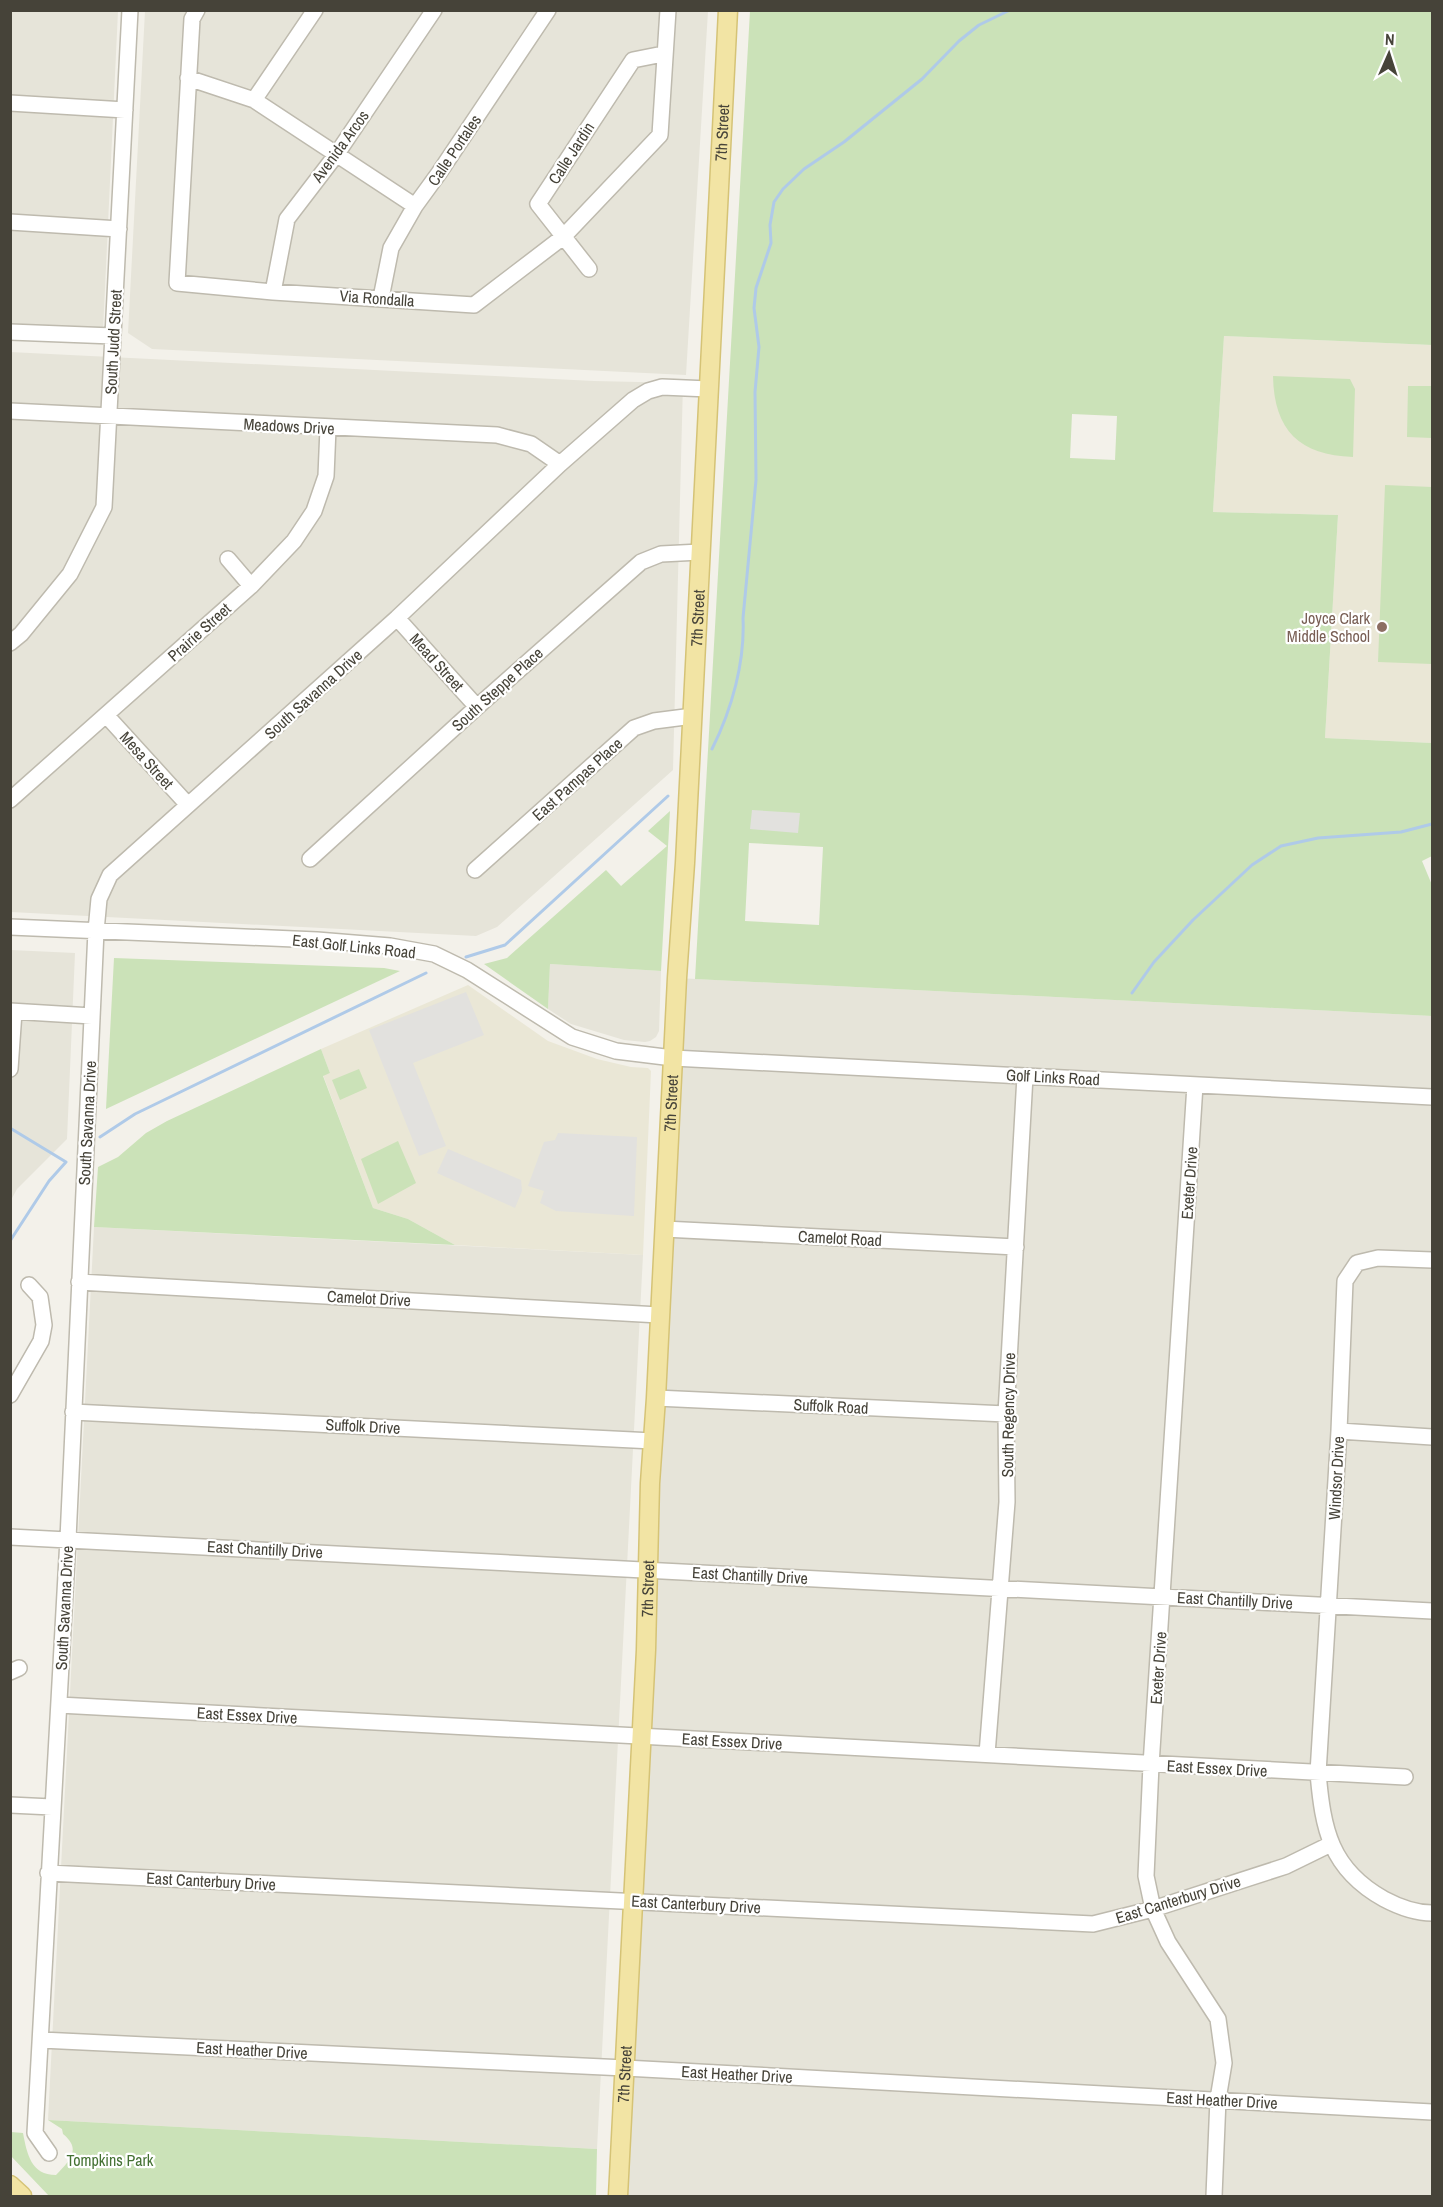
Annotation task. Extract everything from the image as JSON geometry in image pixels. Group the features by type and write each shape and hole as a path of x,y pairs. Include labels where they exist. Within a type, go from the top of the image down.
{"main road":[{"name":"7th Street","path":"618,2196 646,1650 646,1569 693,716 728,10"},
{"path":"10,2185 22,2196"}],"street":[{"name":"South Judd Street","path":"10,644 21,634 70,574 104,507 130,10"},
{"name":"Via Rondalla","path":"197,10 192,19 177,283 273,292 474,304 563,237 660,135 663,54 668,10"},
{"path":"254,100 315,10"},
{"name":"Avenida Arcos","path":"273,292 286,219 336,154 434,10"},
{"name":"Calle Portales","path":"381,298 390,248 415,206 548,10"},
{"name":"Calle Jardin","path":"589,269 538,204 633,60 663,54"},
{"path":"188,78 254,100 415,206"},
{"path":"10,103 125,110"},
{"path":"10,222 119,229"},
{"path":"10,332 113,336"},
{"name":"South Savanna Drive","path":"49,2153 35,2133 68,1539 99,899 110,875 397,618 560,464 633,400 648,391 662,387 709,389"},
{"name":"Meadows Drive","path":"10,411 497,435 531,444 560,464"},
{"name":"Prairie Street","path":"10,800 251,586 294,542 314,511 326,476 328,428"},
{"name":"South Steppe Place","path":"310,858 477,706 642,562 661,554 700,552"},
{"path":"228,560 251,586"},
{"name":"Mead Street","path":"397,618 477,706"},
{"name":"Mesa Street","path":"106,715 188,805"},
{"name":"East Pampas Place","path":"475,870 634,728 654,721 693,716"},
{"name":"East Golf Links Road","path":"10,927 317,940 390,946 434,954 467,970 572,1037 616,1051 673,1058"},
{"path":"10,1069 12,1011 92,1016"},
{"name":"Golf Links Road","path":"673,1058 1432,1097"},
{"name":"South Regency Drive","path":"987,1754 1007,1503 1006,1414 1025,1076"},
{"name":"Exeter Drive","path":"1195,1085 1151,1765 1146,1876 1153,1909 1168,1942 1218,2019 1224,2063 1218,2099 1214,2196"},
{"name":"Camelot Road","path":"664,1229 1016,1246"},
{"name":"Windsor Drive","path":"1432,1260 1378,1258 1357,1263 1345,1281 1339,1431 1318,1773 1322,1811 1331,1844 1348,1874 1376,1894 1402,1908 1432,1913"},
{"name":"Camelot Drive","path":"79,1282 659,1315"},
{"path":"10,1395 41,1341 44,1325 40,1297 29,1285"},
{"name":"Suffolk Road","path":"656,1398 1006,1414"},
{"name":"Suffolk Drive","path":"73,1412 653,1441"},
{"path":"1339,1431 1432,1437"},
{"name":"East Chantilly Drive","path":"10,1537 1432,1611"},
{"name":"East Essex Drive","path":"59,1705 1406,1777"},
{"path":"10,1805 52,1807"},
{"name":"East Canterbury Drive","path":"48,1873 1094,1924 1153,1909 1286,1866 1331,1844"},
{"name":"East Heather Drive","path":"41,2040 625,2068 1432,2112"}],"shaded area":[{"path":"11,11 118,11 103,331 11,327"},
{"path":"145,11 708,11 686,375 152,349 128,333"},
{"name":"Joyce Clark Middle School","path":"1224,336 1432,345 1432,743 1325,738 1338,515 1213,512"},
{"path":"10,352 594,381 683,383 673,770 497,927 476,936 11,912"},
{"path":"752,810 800,813 798,833 750,829"},
{"path":"11,950 75,953 67,1139 17,1189 11,1200"},
{"path":"550,964 661,971 659,1031 656,1037 645,1042 624,1040 571,1024 548,1009"},
{"path":"677,978 1432,1016 1432,2196 618,2196"},
{"path":"468,985 548,1041 597,1059 631,1067 648,1068 651,1071 643,1255 455,1245 408,1219 373,1208 323,1075 330,1073 321,1049"},
{"path":"466,992 484,1035 413,1063 446,1146 419,1156 369,1030"},
{"path":"558,1133 637,1137 634,1216 556,1211 540,1203 544,1191 528,1186 544,1142 555,1140"},
{"path":"448,1149 521,1180 522,1191 515,1208 437,1173"},
{"path":"94,1227 643,1255 597,2149 48,2120"}],"green space":[{"path":"750,11 1432,11 1432,345 1224,336 1213,512 1338,515 1325,738 1432,743 1432,856 1422,861 1432,885 1432,1016 695,979","holes":["1072,414 1117,416 1115,460 1070,458","749,843 823,847 819,925 745,921"]},
{"path":"1273,376 1350,379 1355,389 1353,457 1318,451 1305,445 1294,436 1278,412"},
{"path":"1408,386 1432,386 1432,438 1407,437"},
{"path":"1385,485 1432,487 1432,664 1378,662"},
{"path":"670,811 661,971 550,964 548,1009 484,964 507,958 606,870 621,886 667,846 648,831"},
{"path":"114,958 384,968 400,971 106,1109"},
{"path":"321,1049 330,1073 323,1076 373,1208 408,1219 455,1245 94,1227 98,1167 118,1157 146,1133 167,1121"},
{"path":"359,1069 367,1088 340,1100 332,1080"},
{"path":"398,1141 416,1183 378,1204 361,1159"},
{"name":"Tompkins Park","path":"48,2120 597,2149 596,2196 49,2196 10,2155 11,2132 23,2133 32,2162 41,2171 56,2175 69,2161 73,2151 62,2129"}],"waterway":[{"path":"712,749 731,702 742,651 756,480 755,392 759,347 754,308 756,288 771,243 770,225 774,202 783,189 804,169 844,142 922,79 959,41 979,25 1010,10"},
{"path":"466,957 505,945 668,796"},
{"path":"1132,993 1154,962 1193,920 1252,865 1281,846 1318,838 1401,832 1432,824"},
{"path":"100,1137 135,1114 426,973"},
{"path":"10,1128 66,1162 49,1181 10,1241"}],"place":[{"name":"Joyce Clark Middle School","path":"1382,627"}]}
